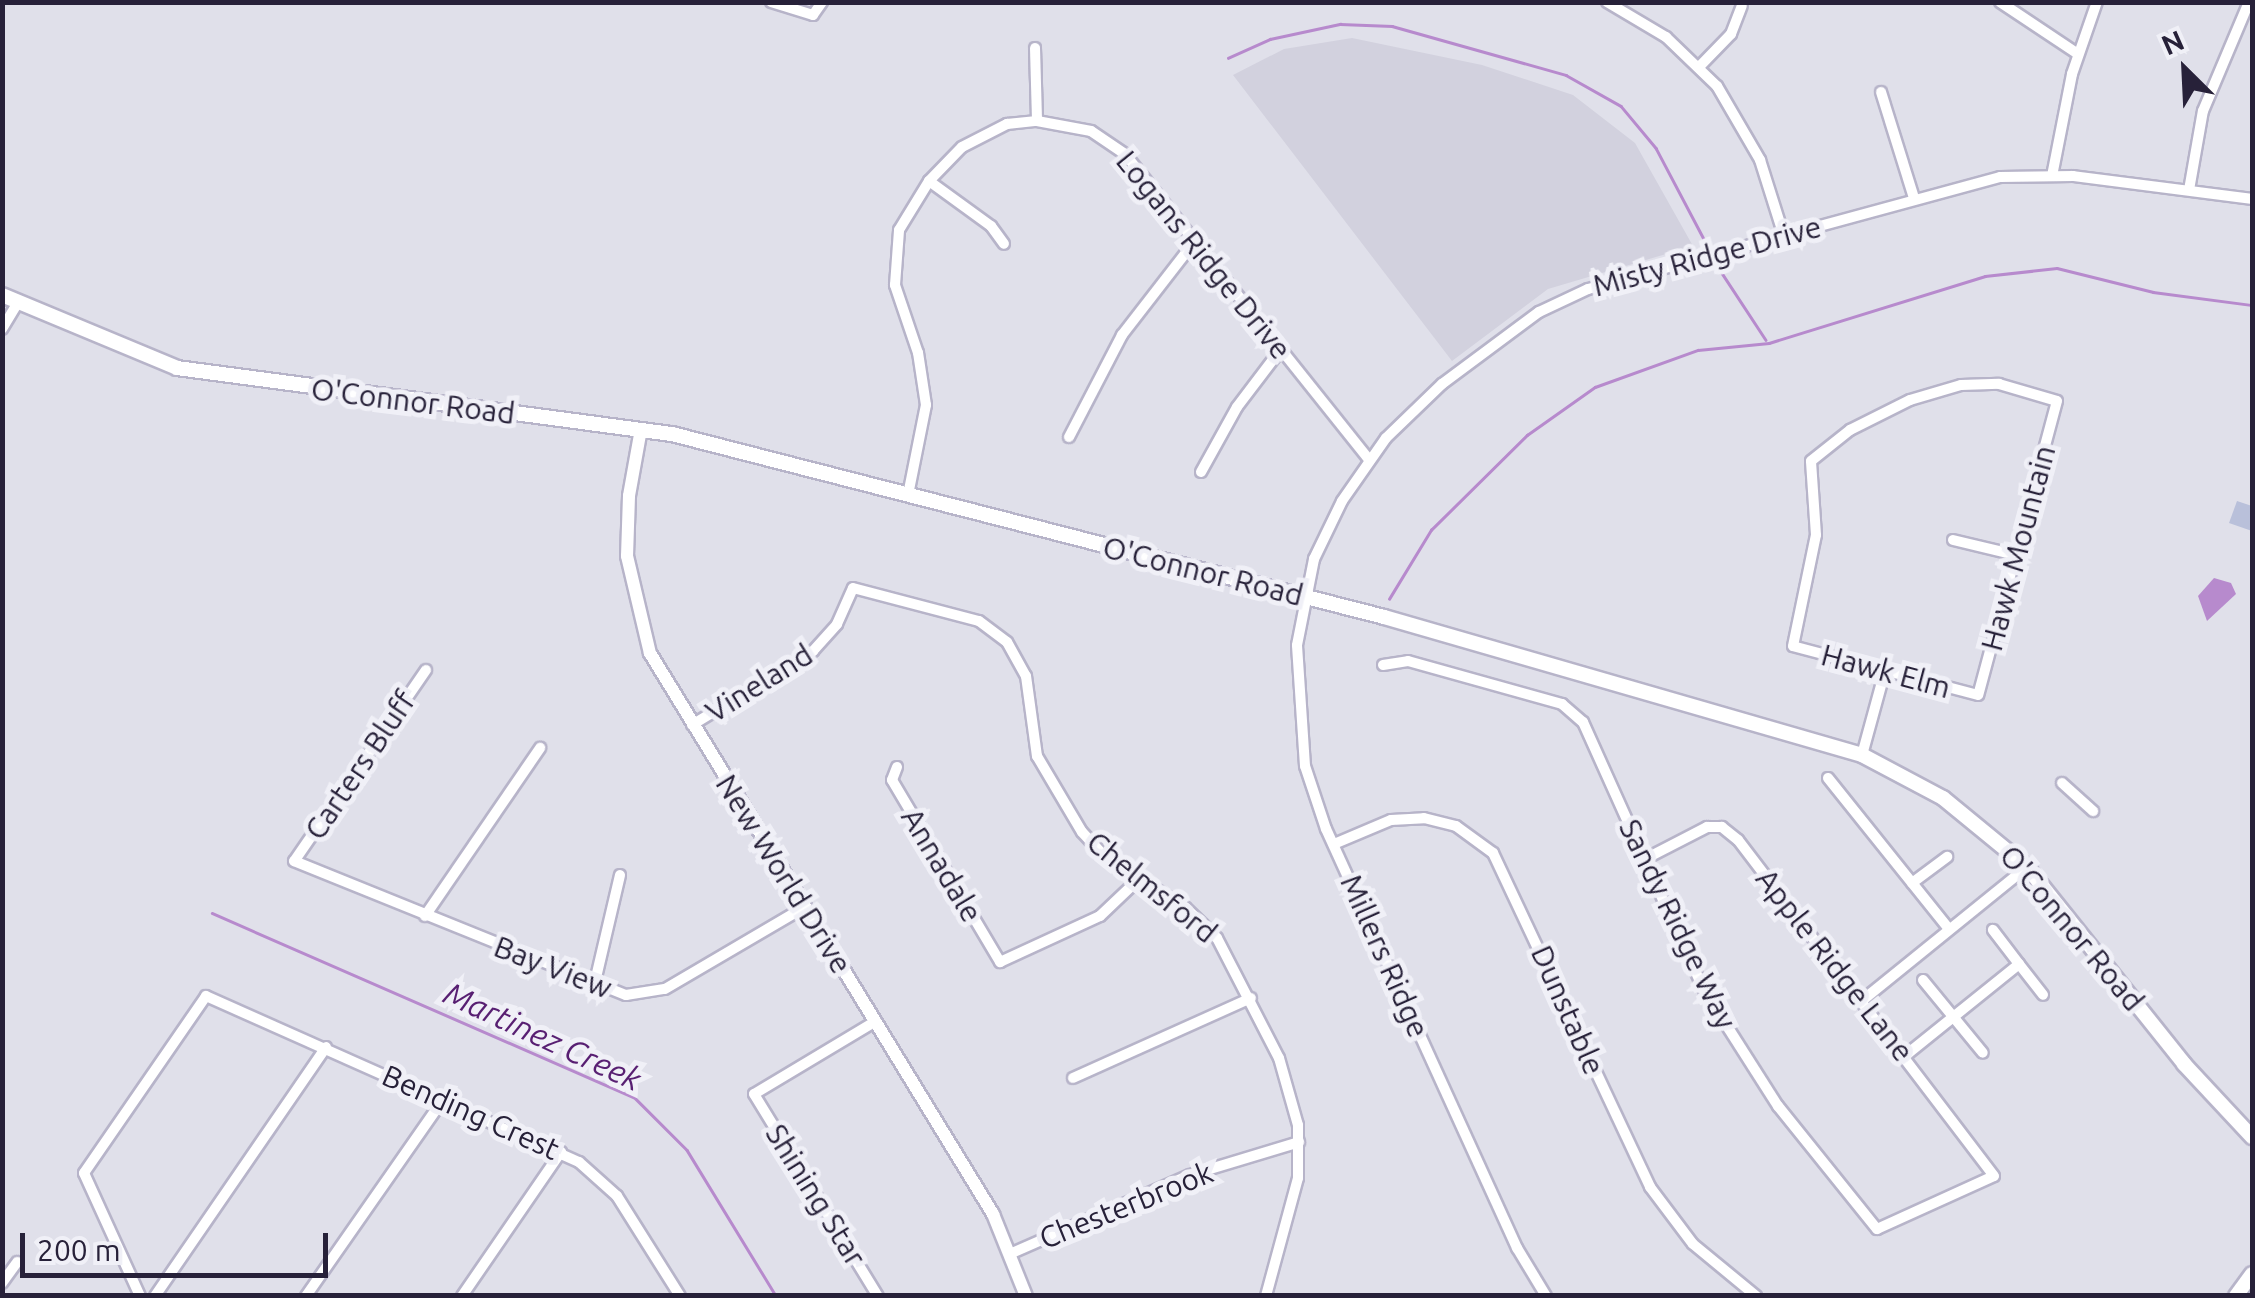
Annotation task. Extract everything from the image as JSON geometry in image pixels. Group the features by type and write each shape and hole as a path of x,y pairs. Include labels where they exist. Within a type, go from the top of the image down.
{"main road":[{"name":"O'Connor Road","path":"2,295 190,371 641,429 1304,597 1862,755 1943,798 2026,868 2184,1064 2252,1137"},
{"path":"2236,1296 2252,1274"}],"street":[{"path":"771,2 813,15 822,2"},
{"path":"1607,2 1666,37 1699,67 1745,129 1784,236"},
{"path":"2000,2 2078,54"},
{"path":"2052,176 2078,54 2097,2"},
{"path":"2189,190 2217,66 2249,2"},
{"path":"1699,67 1731,34 1742,6"},
{"path":"1035,48 1037,121"},
{"path":"1881,92 1914,198"},
{"name":"Logans Ridge Drive","path":"908,495 925,387 897,300 894,254 906,215 929,181 981,135 1037,121 1080,127 1114,145 1196,241 1369,460"},
{"name":"Misty Ridge Drive","path":"1304,597 1329,526 1369,460 1442,384 1561,299 2000,177 2052,176 2252,199"},
{"path":"929,181 992,226 1004,244"},
{"path":"1070,437 1122,335 1196,241"},
{"path":"2,330 18,302"},
{"path":"1202,472 1237,407 1281,349"},
{"name":"Hawk Mountain","path":"1793,646 1816,535 1811,461 1876,415 1961,385 1998,384 2057,400 1978,695"},
{"name":"New World Drive","path":"641,429 626,528 631,586 650,653 876,1021 1012,1254 1026,1296"},
{"path":"1953,540 2016,554"},
{"name":"Vineland","path":"692,726 813,651 837,624 853,588"},
{"name":"Chelmsford","path":"853,588 961,614 1007,642 1026,676 1040,766 1093,845 1202,922 1230,955 1288,1080 1298,1142 1294,1202 1266,1296"},
{"name":"Millers Ridge","path":"1304,597 1297,645 1299,730 1318,807 1517,1248 1546,1296"},
{"name":"Hawk Elm","path":"1793,646 1978,695"},
{"name":"Sandy Ridge Way","path":"1382,665 1408,661 1562,704 1583,722 1604,754 1644,859 1704,990 1746,1060 1876,1229 1994,1176"},
{"name":"Carters Bluff","path":"294,861 426,670"},
{"path":"1862,755 1885,671"},
{"path":"425,916 540,748"},
{"name":"Annadale","path":"897,768 892,780 1000,962 1108,912 1138,880"},
{"path":"1828,778 1950,930"},
{"path":"2062,783 2093,812"},
{"name":"Dunstable","path":"1334,844 1380,823 1424,818 1456,826 1493,853 1650,1187 1693,1244 1756,1296"},
{"name":"Apple Ridge Lane","path":"1644,859 1690,831 1722,827 1864,999 1994,1176"},
{"path":"1912,884 1947,857"},
{"name":"Bay View","path":"294,861 594,986 626,995 665,989 805,907"},
{"path":"1864,999 2026,868"},
{"path":"594,986 620,875"},
{"path":"1993,930 2043,994"},
{"path":"1906,1055 2019,964"},
{"path":"1924,980 1983,1053"},
{"name":"Bending Crest","path":"140,1296 84,1173 206,996 561,1152 617,1196 680,1296"},
{"path":"1073,1078 1251,998"},
{"name":"Shining Star","path":"876,1021 754,1094 878,1296"},
{"path":"154,1296 326,1047"},
{"path":"306,1296 444,1098"},
{"name":"Chesterbrook","path":"1012,1254 1190,1175 1298,1142"},
{"path":"462,1296 561,1152"},
{"path":"2,1282 17,1262"}],"shaded area":[{"path":"1352,38 1482,65 1573,95 1635,143 1693,246 1548,289 1452,361 1233,75 1284,49"},
{"path":"2237,501 2252,506 2252,531 2229,523"},
{"path":"2214,578 2231,583 2236,594 2207,621 2198,596"}],"waterway":[{"path":"1228,58 1270,39 1340,24 1392,26 1566,75 1621,106 1656,148 1706,243"},
{"path":"1718,267 1766,340"},
{"path":"1389,599 1431,530 1527,435 1595,387 1698,350 1769,343 1985,276 2057,268 2153,292 2252,305"},
{"name":"Martinez Creek","path":"212,913 634,1097 687,1150 776,1296"}]}
